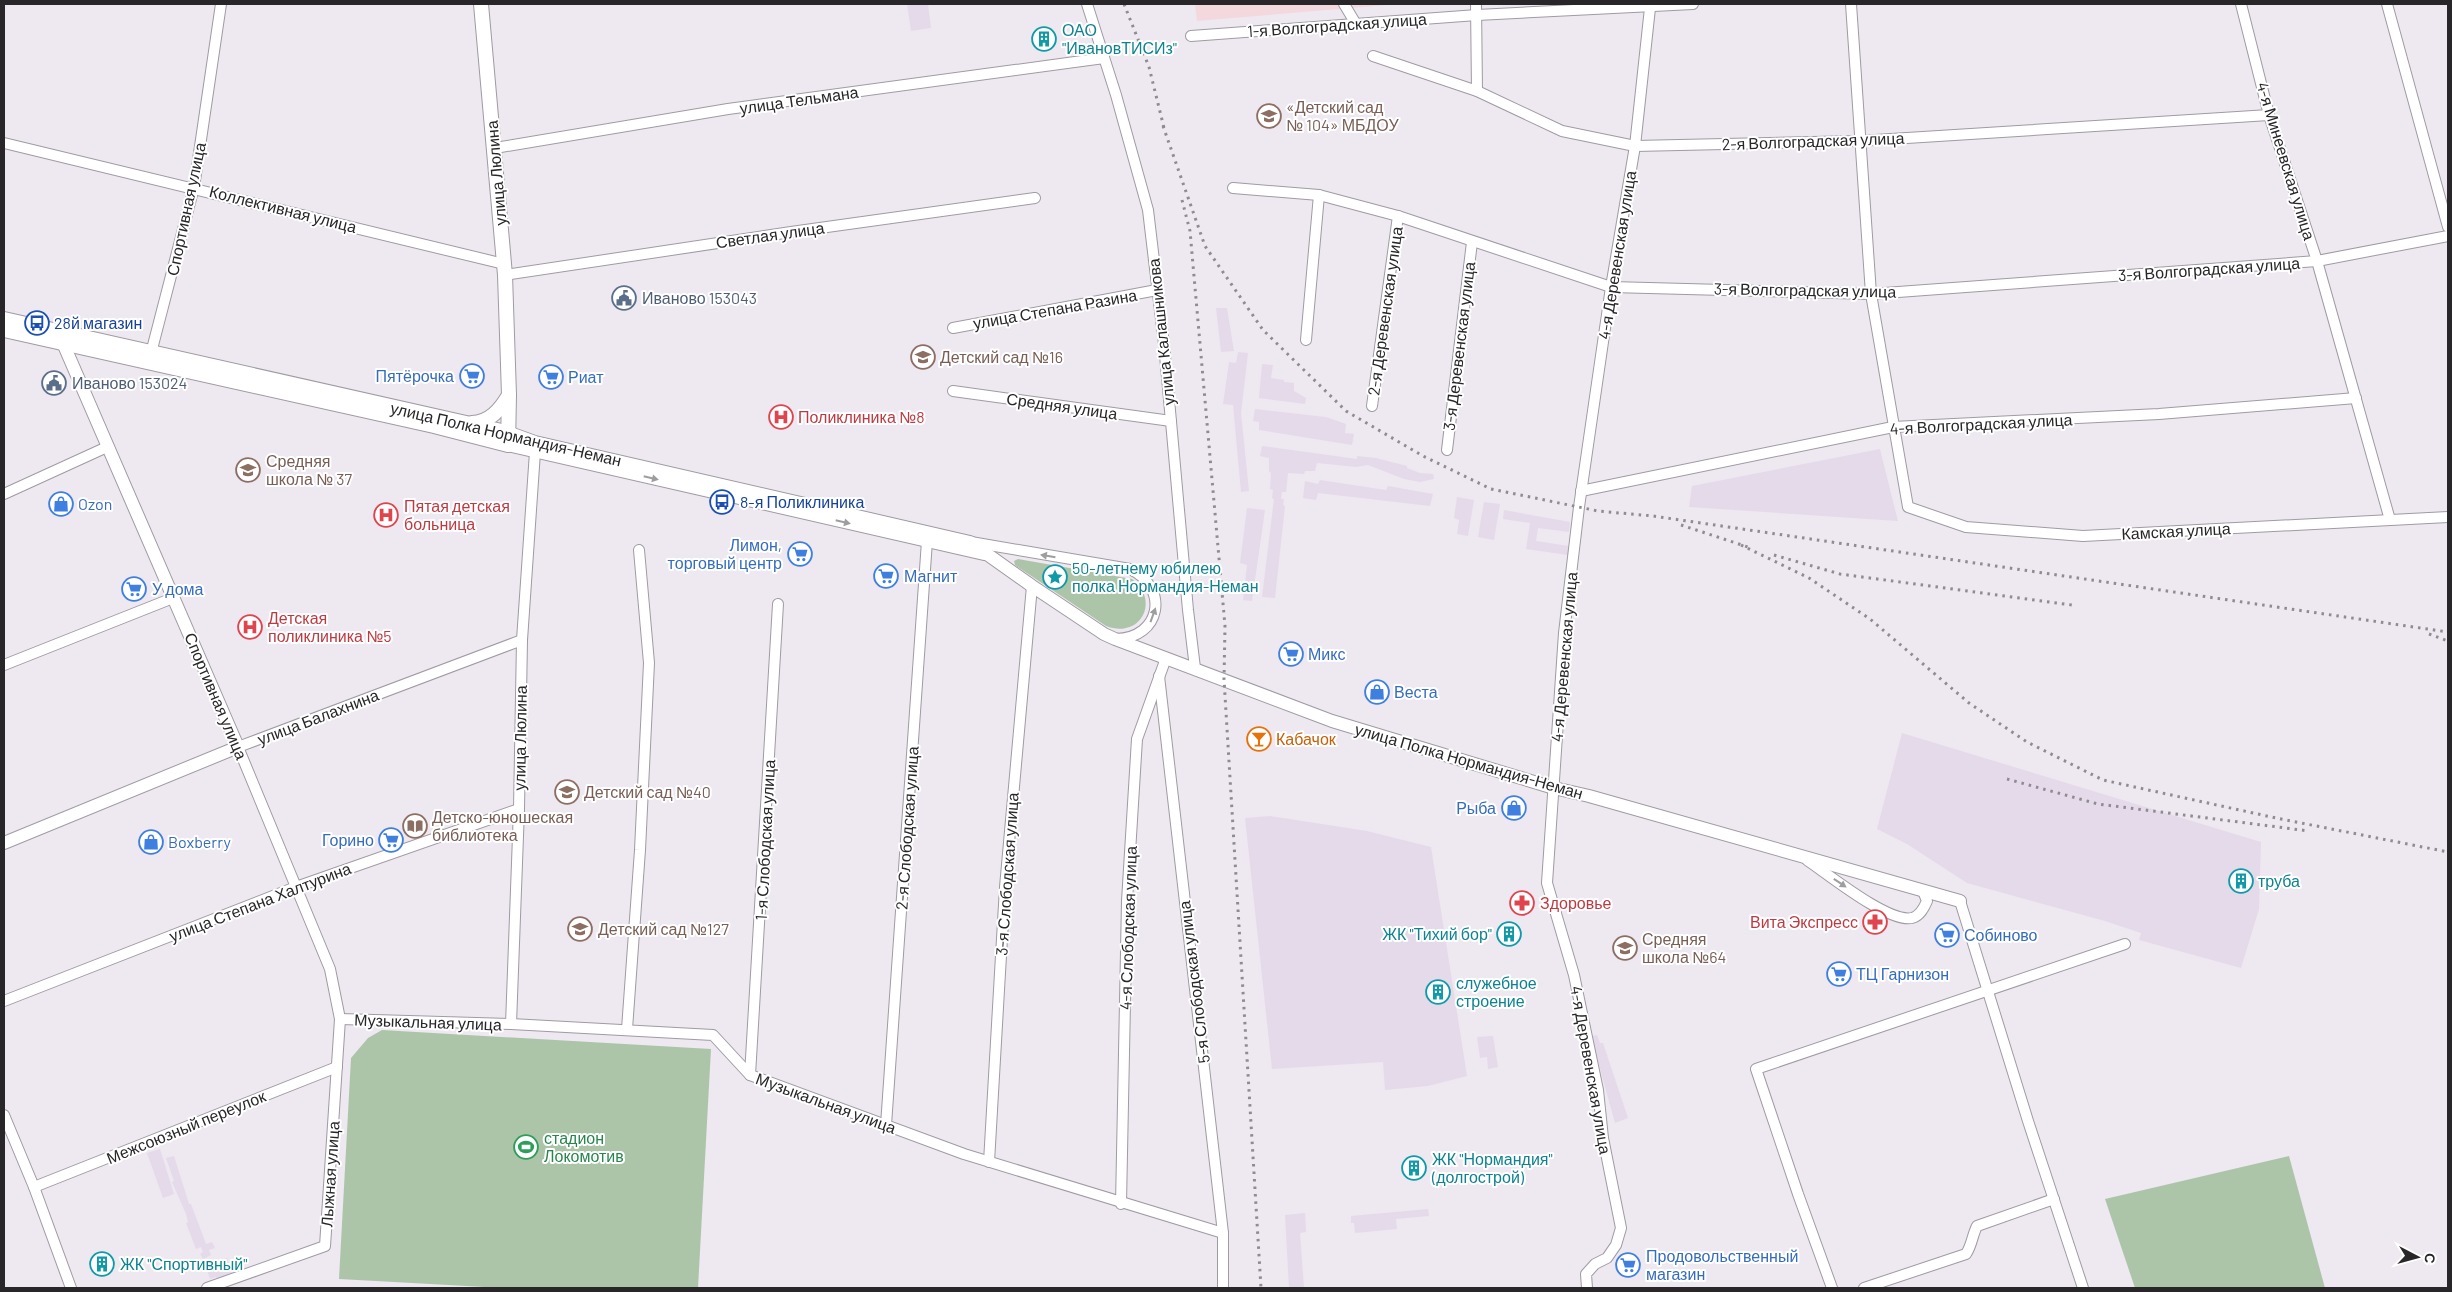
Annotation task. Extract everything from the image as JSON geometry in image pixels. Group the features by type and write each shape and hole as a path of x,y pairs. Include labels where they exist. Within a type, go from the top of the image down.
{"main road":[{"name":"улица Люлина","path":"481,4 495,148 504,270 509,395 513,441"},
{"name":"улица Полка Нормандия-Неман","path":"4,319 64,338 430,425 513,441"},
{"name":"улица Полка Нормандия-Неман","path":"4,330 152,353 465,423 513,441"},
{"name":"улица Люлина","path":"508,342 512,352 513,441"},
{"path":"465,423 487,420 497,413 509,395"}],"street":[{"name":"Спортивная улица","path":"152,353 194,187 221,4"},
{"name":"улица Калашникова","path":"1087,4 1148,210 1195,668"},
{"path":"1344,4 1356,24"},
{"path":"1476,4 1476,91"},
{"name":"1-я Волгоградская улица","path":"1191,36 1477,15 1650,8 1693,4"},
{"path":"1851,4 1871,294 1893,427"},
{"name":"4-я Минеевская улица","path":"2241,4 2269,115 2317,261 2390,520"},
{"path":"2387,4 2448,227"},
{"name":"4-я Деревенская улица","path":"1587,1288 1586,1274 1595,1264 1607,1258 1616,1245 1621,1228 1603,1138 1598,1090 1574,975 1546,883 1564,633 1581,491 1611,287 1636,146 1650,8"},
{"name":"2-я Волгоградская улица","path":"1373,56 1476,91 1562,131 1636,146 1859,141 2269,115"},
{"name":"улица Тельмана","path":"495,148 728,109 1104,58"},
{"name":"Коллективная улица","path":"4,143 194,187 504,270"},
{"name":"3-я Волгоградская улица","path":"1233,188 1319,195 1398,216 1611,287 1871,294 2317,261 2448,236"},
{"path":"1306,340 1319,195"},
{"name":"Светлая улица","path":"504,270 1035,198"},
{"name":"2-я Деревенская улица","path":"1372,406 1398,216"},
{"name":"3-я Деревенская улица","path":"1446,450 1472,242"},
{"name":"улица Степана Разина","path":"953,328 1157,290"},
{"name":"Спортивная улица","path":"64,338 107,447 238,747 330,969 340,1019 337,1067"},
{"name":"Средняя улица","path":"953,391 1171,421"},
{"name":"4-я Волгоградская улица","path":"1581,491 1893,427 2159,414 2356,398"},
{"name":"Камская улица","path":"1893,427 1908,507 1966,527 2083,536 2448,517"},
{"name":"улица Полка Нормандия-Неман","path":"513,441 535,452 927,537 970,542 1104,634 1332,721 1554,788 1589,796 1960,901"},
{"name":"улица Полка Нормандия-Неман","path":"513,441 927,537 982,554 1002,563"},
{"path":"4,494 107,447"},
{"name":"улица Люлина","path":"511,1024 520,809 522,640 535,452"},
{"name":"2-я Слободская улица","path":"886,1125 927,537"},
{"path":"970,542 1130,569 1141,574 1150,583 1155,593 1154,617 1148,627 1138,635 1127,639 1115,639"},
{"path":"627,1029 649,663 638,550"},
{"name":"3-я Слободская улица","path":"989,1162 1005,887 1032,586"},
{"path":"4,665 173,598"},
{"name":"1-я Слободская улица","path":"750,1075 778,604"},
{"name":"улица Балахнина","path":"4,843 238,747 522,640"},
{"name":"4-я Слободская улица","path":"1121,1204 1127,901 1137,739 1166,658"},
{"name":"5-я Слободская улица","path":"1159,676 1223,1233 1223,1288"},
{"name":"улица Степана Халтурина","path":"4,1001 296,886 520,809"},
{"path":"1800,856 1878,908 1898,917 1912,918 1922,911 1927,901 1923,891"},
{"path":"1960,901 1987,991 2083,1288"},
{"path":"1832,1288 1756,1069 2125,944"},
{"name":"Музыкальная улица","path":"340,1019 511,1024 713,1035 750,1075 989,1162 1121,1204 1223,1233"},
{"name":"Межсоюзный переулок","path":"34,1187 337,1067"},
{"name":"Лыжная улица","path":"207,1288 325,1246 337,1067"},
{"path":"4,1115 34,1187 71,1288"},
{"path":"1864,1288 1966,1254 1977,1226 2054,1199"}],"shaded area":[{"path":"907,4 928,4 931,28 911,31"},
{"path":"1195,4 1399,4 1197,21"},
{"path":"1216,308 1227,308 1234,351 1221,352"},
{"path":"1238,352 1248,353 1241,413 1249,491 1241,492 1233,405 1223,404 1229,362 1236,363"},
{"path":"1262,364 1273,365 1271,378 1294,383 1294,391 1306,398 1305,404 1259,398"},
{"path":"1255,409 1326,417 1346,424 1345,433 1354,434 1352,445 1259,430 1259,422 1253,421"},
{"path":"1262,446 1357,459 1357,456 1376,458 1407,466 1407,468 1420,473 1433,474 1434,479 1420,482 1404,479 1368,465 1356,467 1317,463 1315,471 1305,471 1304,474 1288,473 1286,492 1282,492 1281,499 1284,499 1283,505 1285,506 1275,598 1262,597 1274,499 1272,498 1273,490 1270,489 1271,473 1269,471 1269,458 1260,456"},
{"path":"1880,449 1898,521 1689,507 1692,486"},
{"path":"1320,480 1386,490 1388,486 1433,494 1430,506 1318,493 1316,500 1303,498 1305,481 1318,484"},
{"path":"1457,497 1474,500 1468,536 1457,534 1459,520 1454,518"},
{"path":"1484,502 1500,504 1494,540 1478,537"},
{"path":"1247,508 1265,510 1252,601 1243,600 1247,565 1240,563"},
{"path":"1504,510 1570,522 1569,532 1538,528 1536,541 1569,546 1568,555 1526,549 1530,523 1503,519"},
{"path":"1902,733 2261,842 2259,909 2241,968 2139,940 2141,933 2105,921 1967,883 1907,844 1877,829"},
{"path":"1270,816 1367,831 1431,847 1467,1076 1428,1086 1385,1090 1383,1062 1272,1069 1245,818"},
{"path":"1597,1035 1600,1043 1603,1043 1628,1118 1615,1123 1591,1036"},
{"path":"1493,1036 1498,1067 1488,1069 1487,1057 1480,1058 1477,1037"},
{"path":"160,1149 174,1194 163,1198 147,1153"},
{"path":"174,1156 189,1204 191,1204 206,1244 212,1242 215,1248 209,1250 211,1255 203,1259 200,1254 203,1252 201,1247 196,1249 186,1223 188,1222 186,1214 172,1182 174,1181 166,1158"},
{"path":"1428,1209 1429,1216 1396,1219 1397,1229 1355,1233 1354,1223 1351,1223 1351,1216"},
{"path":"1305,1213 1306,1232 1300,1233 1304,1288 1289,1288 1285,1215"},
{"path":"227,1258 229,1263 238,1260 241,1269 217,1279 216,1277 210,1279 207,1270 221,1267 219,1262"}],"green space":[{"path":"1018,559 1132,579 1141,588 1145,597 1143,616 1137,623 1128,627 1118,629 1106,626 1015,565 1014,561"},
{"name":"стадион Локомотив","path":"382,1030 711,1049 698,1288 503,1288 339,1279 351,1058 368,1038"},
{"path":"2289,1156 2325,1288 2135,1288 2105,1199"}],"railway":[{"path":"1124,4 1149,67 1165,132"},
{"path":"1163,126 1205,246 1263,330 1346,411 1423,456 1491,489 1598,511 1653,516 2448,632"},
{"path":"1182,200 1190,231 1225,626 1224,679 1261,1288"},
{"path":"1681,525 1748,547"},
{"path":"1741,545 1809,578 1870,619 1969,703 2027,742 2103,780 2276,818 2448,852"},
{"path":"1774,555 1840,574 2072,605"},
{"path":"2429,634 2448,641"},
{"path":"2007,779 2098,804 2309,831"}],"place":[{"name":"ОАО \"ИвановТИСИз\"","path":"1044,39"},
{"name":"«Детский сад № 104» МБДОУ","path":"1269,116"},
{"name":"Иваново 153043","path":"624,298"},
{"name":"28й магазин","path":"37,323"},
{"name":"Детский сад №16","path":"923,357"},
{"name":"Пятёрочка","path":"472,376"},
{"name":"Риат","path":"551,377"},
{"name":"Иваново 153024","path":"54,383"},
{"name":"Поликлиника №8","path":"781,417"},
{"name":"Средняя школа № 37","path":"248,470"},
{"name":"8-я Поликлиника","path":"722,502"},
{"name":"Ozon","path":"61,504"},
{"name":"Пятая детская больница","path":"386,515"},
{"name":"Лимон, торговый центр","path":"800,554"},
{"name":"Магнит","path":"886,576"},
{"name":"50-летнему юбилею полка Нормандия-Неман","path":"1055,577"},
{"name":"У дома","path":"134,589"},
{"name":"Детская поликлиника №5","path":"250,627"},
{"name":"Микс","path":"1291,654"},
{"name":"Веста","path":"1377,692"},
{"name":"Кабачок","path":"1259,739"},
{"name":"Детский сад №40","path":"567,792"},
{"name":"Рыба","path":"1514,808"},
{"name":"Детско-юношеская библиотека","path":"415,826"},
{"name":"Горино","path":"391,840"},
{"name":"Boxberry","path":"151,842"},
{"name":"труба","path":"2241,881"},
{"name":"Здоровье","path":"1522,903"},
{"name":"Вита Экспресс","path":"1875,922"},
{"name":"Детский сад №127","path":"580,929"},
{"name":"ЖК \"Тихий бор\"","path":"1509,934"},
{"name":"Собиново","path":"1947,935"},
{"name":"Средняя школа №64","path":"1625,948"},
{"name":"ТЦ Гарнизон","path":"1839,974"},
{"name":"служебное строение","path":"1438,992"},
{"name":"стадион Локомотив","path":"526,1147"},
{"name":"ЖК \"Нормандия\" (долгострой)","path":"1414,1168"},
{"name":"ЖК \"Спортивный\"","path":"102,1264"},
{"name":"Продовольственный магазин","path":"1628,1265"}]}
